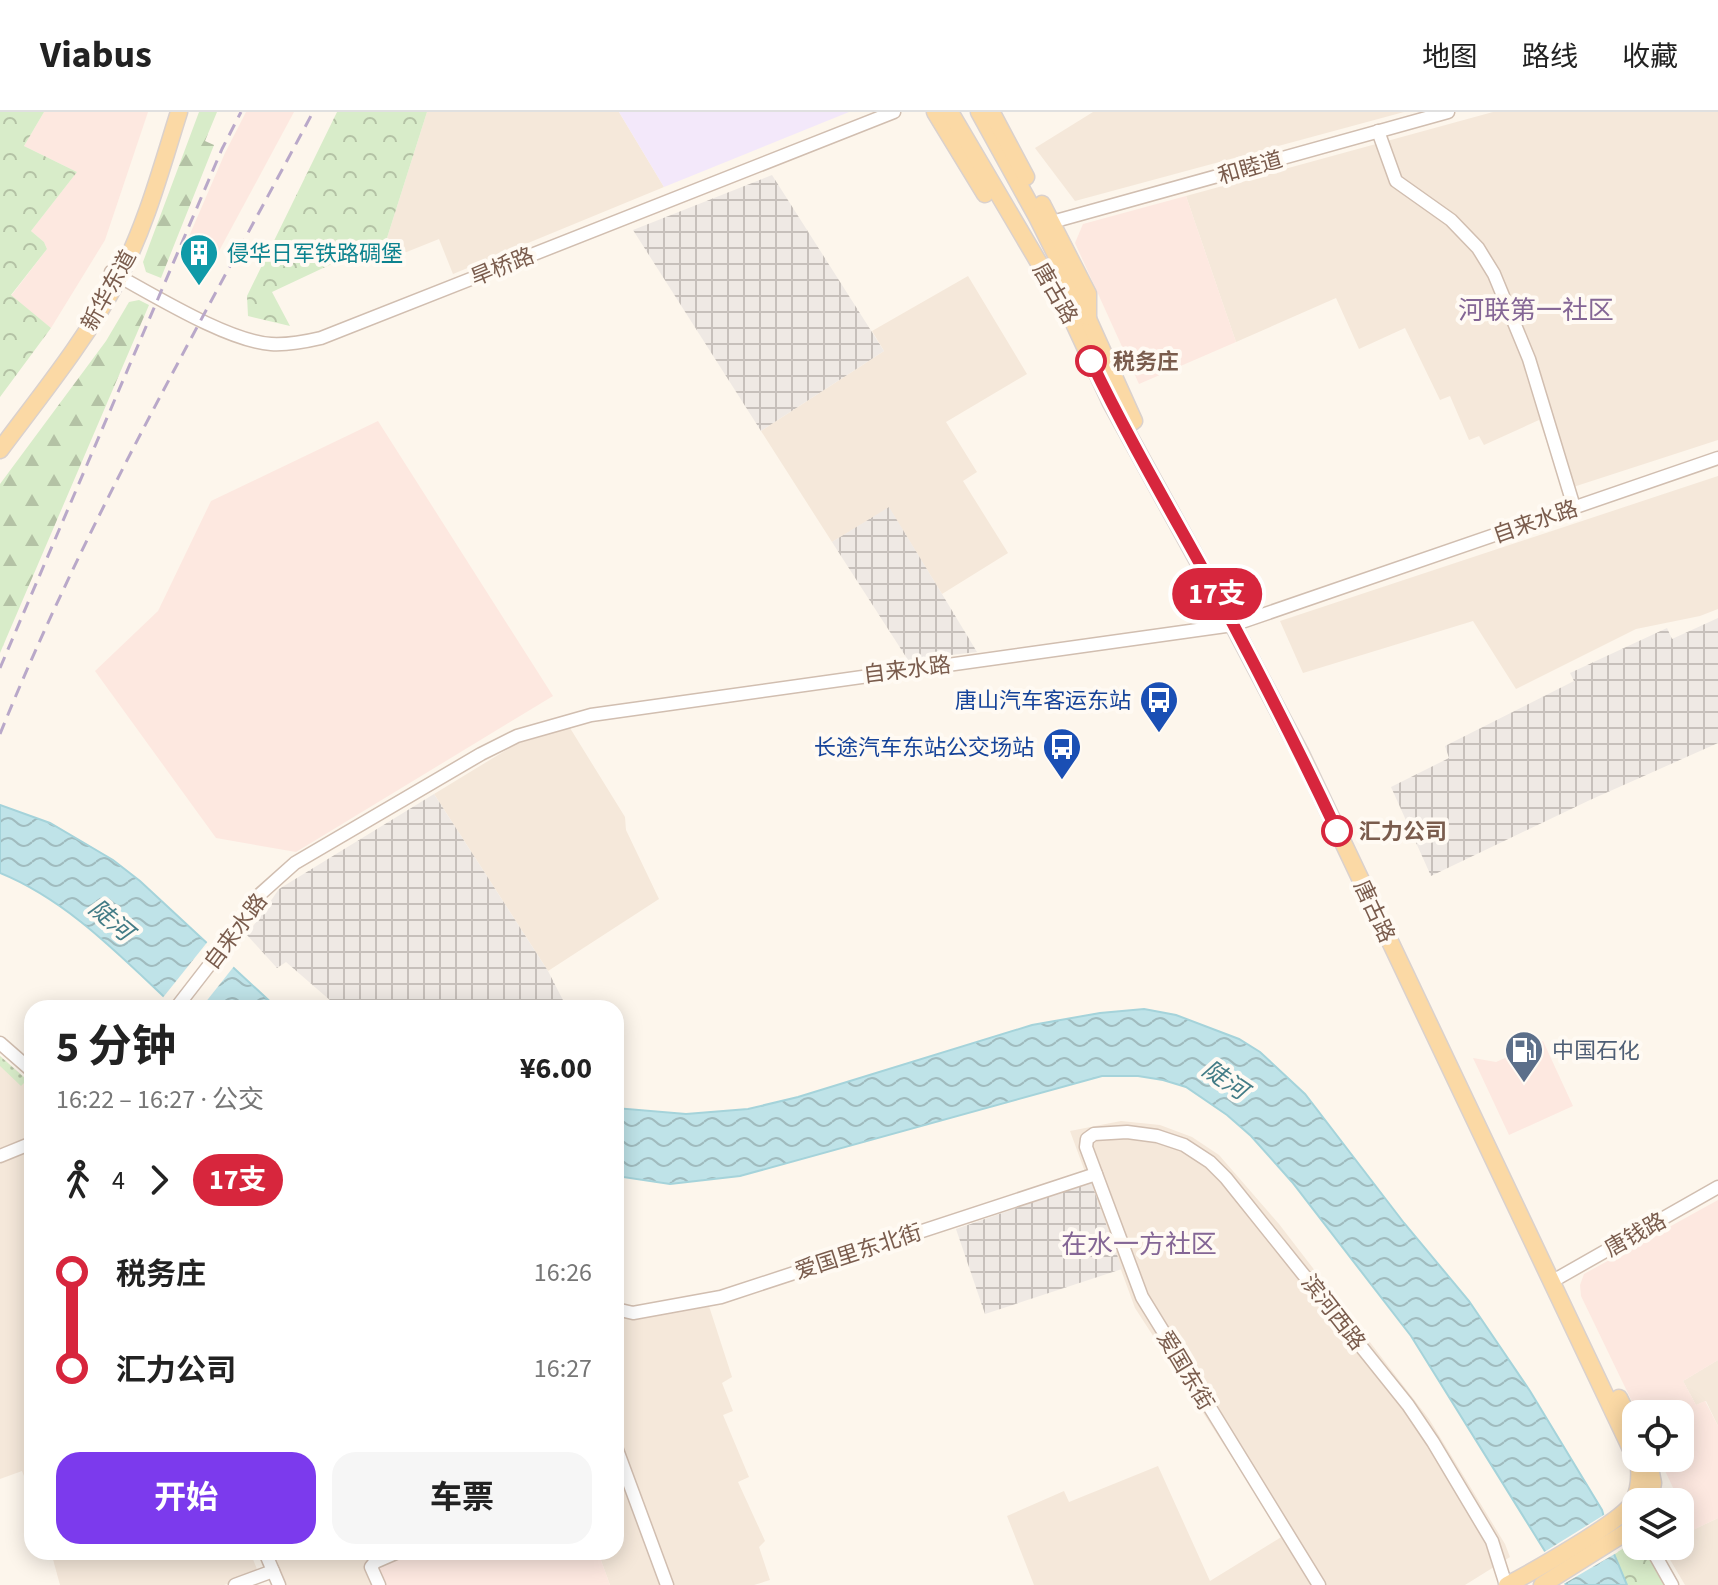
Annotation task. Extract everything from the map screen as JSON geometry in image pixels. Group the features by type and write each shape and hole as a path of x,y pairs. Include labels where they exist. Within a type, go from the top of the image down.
{"main road":[{"name":"新华东道","path":"0,450 97,316 140,207 169,112"},
{"name":"新华东道","path":"0,433 115,274 148,211 179,112"},
{"path":"935,112 1054,305 1080,319"},
{"path":"950,112 1088,294 1080,319"},
{"path":"968,112 1034,224"},
{"path":"979,112 1080,319"},
{"path":"991,112 1034,224"},
{"name":"唐古路","path":"1080,319 1111,403 1309,752 1556,1279 1639,1466 1640,1480 1632,1504 1507,1585"},
{"name":"唐古路","path":"1556,1279 1622,1405"},
{"path":"1542,1585 1622,1535"}],"street":[{"name":"旱桥路","path":"115,274 228,333 268,344 293,344 335,332 894,112"},
{"name":"和睦道","path":"1034,224 1448,112"},
{"path":"1378,131 1396,181 1451,220 1478,248 1494,274 1529,359 1574,507"},
{"name":"自来水路","path":"182,1000 257,897 295,863 481,754 553,723 807,683 1237,623 1718,458"},
{"path":"0,1043 24,1064"},
{"name":"滨河西路","path":"1087,1139 1094,1134 1127,1132 1157,1136 1184,1145 1226,1178 1389,1381 1433,1442 1492,1541 1507,1585"},
{"name":"爱国东街","path":"1087,1139 1086,1147 1142,1297 1319,1585"},
{"path":"0,1156 24,1146"},
{"name":"爱国里东北街","path":"624,1311 633,1313 721,1297 1096,1174"},
{"name":"唐钱路","path":"1556,1279 1718,1187"},
{"path":"624,1471 667,1585"},
{"path":"268,1560 279,1585"},
{"path":"379,1585 371,1567 380,1560"},
{"path":"1658,1560 1672,1585"},
{"path":"235,1585 273,1571"}],"shaded area":[{"path":"44,112 148,112 105,240 51,328 11,296 47,249 44,242 31,231 77,172 24,146"},
{"path":"246,112 294,112 212,264 184,248"},
{"path":"427,112 619,112 664,187 453,274 439,239 404,253 387,238"},
{"path":"619,112 849,112 664,187"},
{"path":"1093,112 1404,112 1075,201 1035,148"},
{"path":"1493,112 1718,112 1718,440 1564,490 1539,420 1484,445 1479,436 1469,440 1450,396 1440,400 1405,328 1359,349 1336,298 1236,342 1186,196"},
{"path":"772,175 884,351 761,431 633,230"},
{"path":"1186,196 1236,342 1139,384 1075,243 1083,224"},
{"path":"968,276 1027,374 946,422 977,472 963,481 1008,553 942,594 889,508 832,542 761,431 884,351 872,331"},
{"path":"378,421 553,696 296,852 216,838 95,671 158,611 211,501"},
{"path":"1718,476 1718,609 1700,616 1636,629 1516,689 1473,621 1303,673 1280,621"},
{"path":"889,507 977,652 908,660 832,542"},
{"path":"1718,618 1718,743 1431,876 1391,787 1449,758 1445,746 1574,681 1570,673 1667,628 1672,639"},
{"path":"570,728 625,817 626,830 659,899 548,971 434,794 516,744"},
{"path":"434,794 548,971 563,1000 330,1000 286,962 277,968 247,935 279,889"},
{"name":"中国石化","path":"1543,1041 1573,1106 1509,1135 1473,1058 1496,1062"},
{"path":"0,1056 24,1077 24,1476 22,1471 0,1479"},
{"path":"1121,1121 1160,1125 1192,1137 1219,1155 1279,1224 1429,1419 1510,1557 1465,1585 1034,1585 1007,1516 1064,1491 1069,1502 1158,1466 1210,1581 1283,1536 1135,1308 1070,1131"},
{"path":"1091,1182 1122,1269 985,1314 956,1229"},
{"path":"1718,1200 1718,1360 1683,1381 1693,1400 1631,1400 1581,1296 1580,1285 1584,1274"},
{"path":"708,1303 732,1377 722,1383 733,1411 723,1415 749,1477 738,1482 765,1541 759,1547 770,1580 754,1585 610,1585 601,1560 624,1560 624,1314"},
{"path":"1718,1360 1718,1426 1706,1401 1696,1405 1683,1381"},
{"path":"1694,1401 1696,1405 1705,1401 1718,1426 1718,1518 1694,1530 1694,1488 1673,1488 1666,1472 1694,1472"},
{"path":"1718,1518 1718,1585 1685,1585 1670,1560 1694,1560 1694,1529"},
{"path":"53,1560 253,1560 259,1574 224,1585 60,1585"},
{"path":"277,1560 388,1560 374,1585 286,1585"},
{"path":"374,1560 601,1560 610,1585 374,1585 365,1564"}],"green space":[{"path":"0,112 44,112 24,146 77,172 31,231 44,242 47,249 11,295 51,328 0,397"},
{"path":"199,112 217,112 205,141 214,145 161,278 146,272 143,262"},
{"path":"337,112 427,112 387,238 272,292 290,326 248,316 247,296"},
{"path":"139,300 149,305 0,653 0,484 106,341 129,302"},
{"path":"0,1056 24,1077 24,1083 21,1086 0,1066"},
{"path":"1622,1549 1622,1560 1651,1560 1665,1585 1627,1585 1614,1554"}],"water":[{"name":"陡河","path":"0,805 50,823 113,860 140,881 268,1000 167,1000 72,915 0,873"},
{"name":"陡河","path":"1144,1009 1176,1015 1239,1039 1260,1052 1305,1094 1404,1223 1469,1301 1530,1391 1602,1510 1614,1554 1627,1585 1566,1585 1411,1336 1292,1182 1251,1136 1186,1087 1138,1076 1102,1076 740,1176 670,1184 624,1177 624,1109 686,1114 748,1109 798,1097 1032,1025"}],"pier":[{"path":"209,940 235,965 207,1000 161,1000"},
{"path":"1607,1513 1618,1552 1562,1585 1541,1554"}],"railway":[{"path":"0,668 222,149 241,112"},
{"path":"0,734 70,575 109,497 313,112"}],"bus line":[{"name":"17支","path":"1091,361 1302,756 1337,831"}],"place":[{"name":"侵华日军铁路碉堡","path":"199,287"},
{"name":"税务庄","path":"1091,361"},
{"name":"唐山汽车客运东站","path":"1159,734"},
{"name":"长途汽车东站公交场站","path":"1062,781"},
{"name":"汇力公司","path":"1337,831"},
{"name":"中国石化","path":"1524,1084"}],"district":[{"name":"河联第一社区","path":"1536,310"},
{"name":"在水一方社区","path":"1139,1244"}]}
